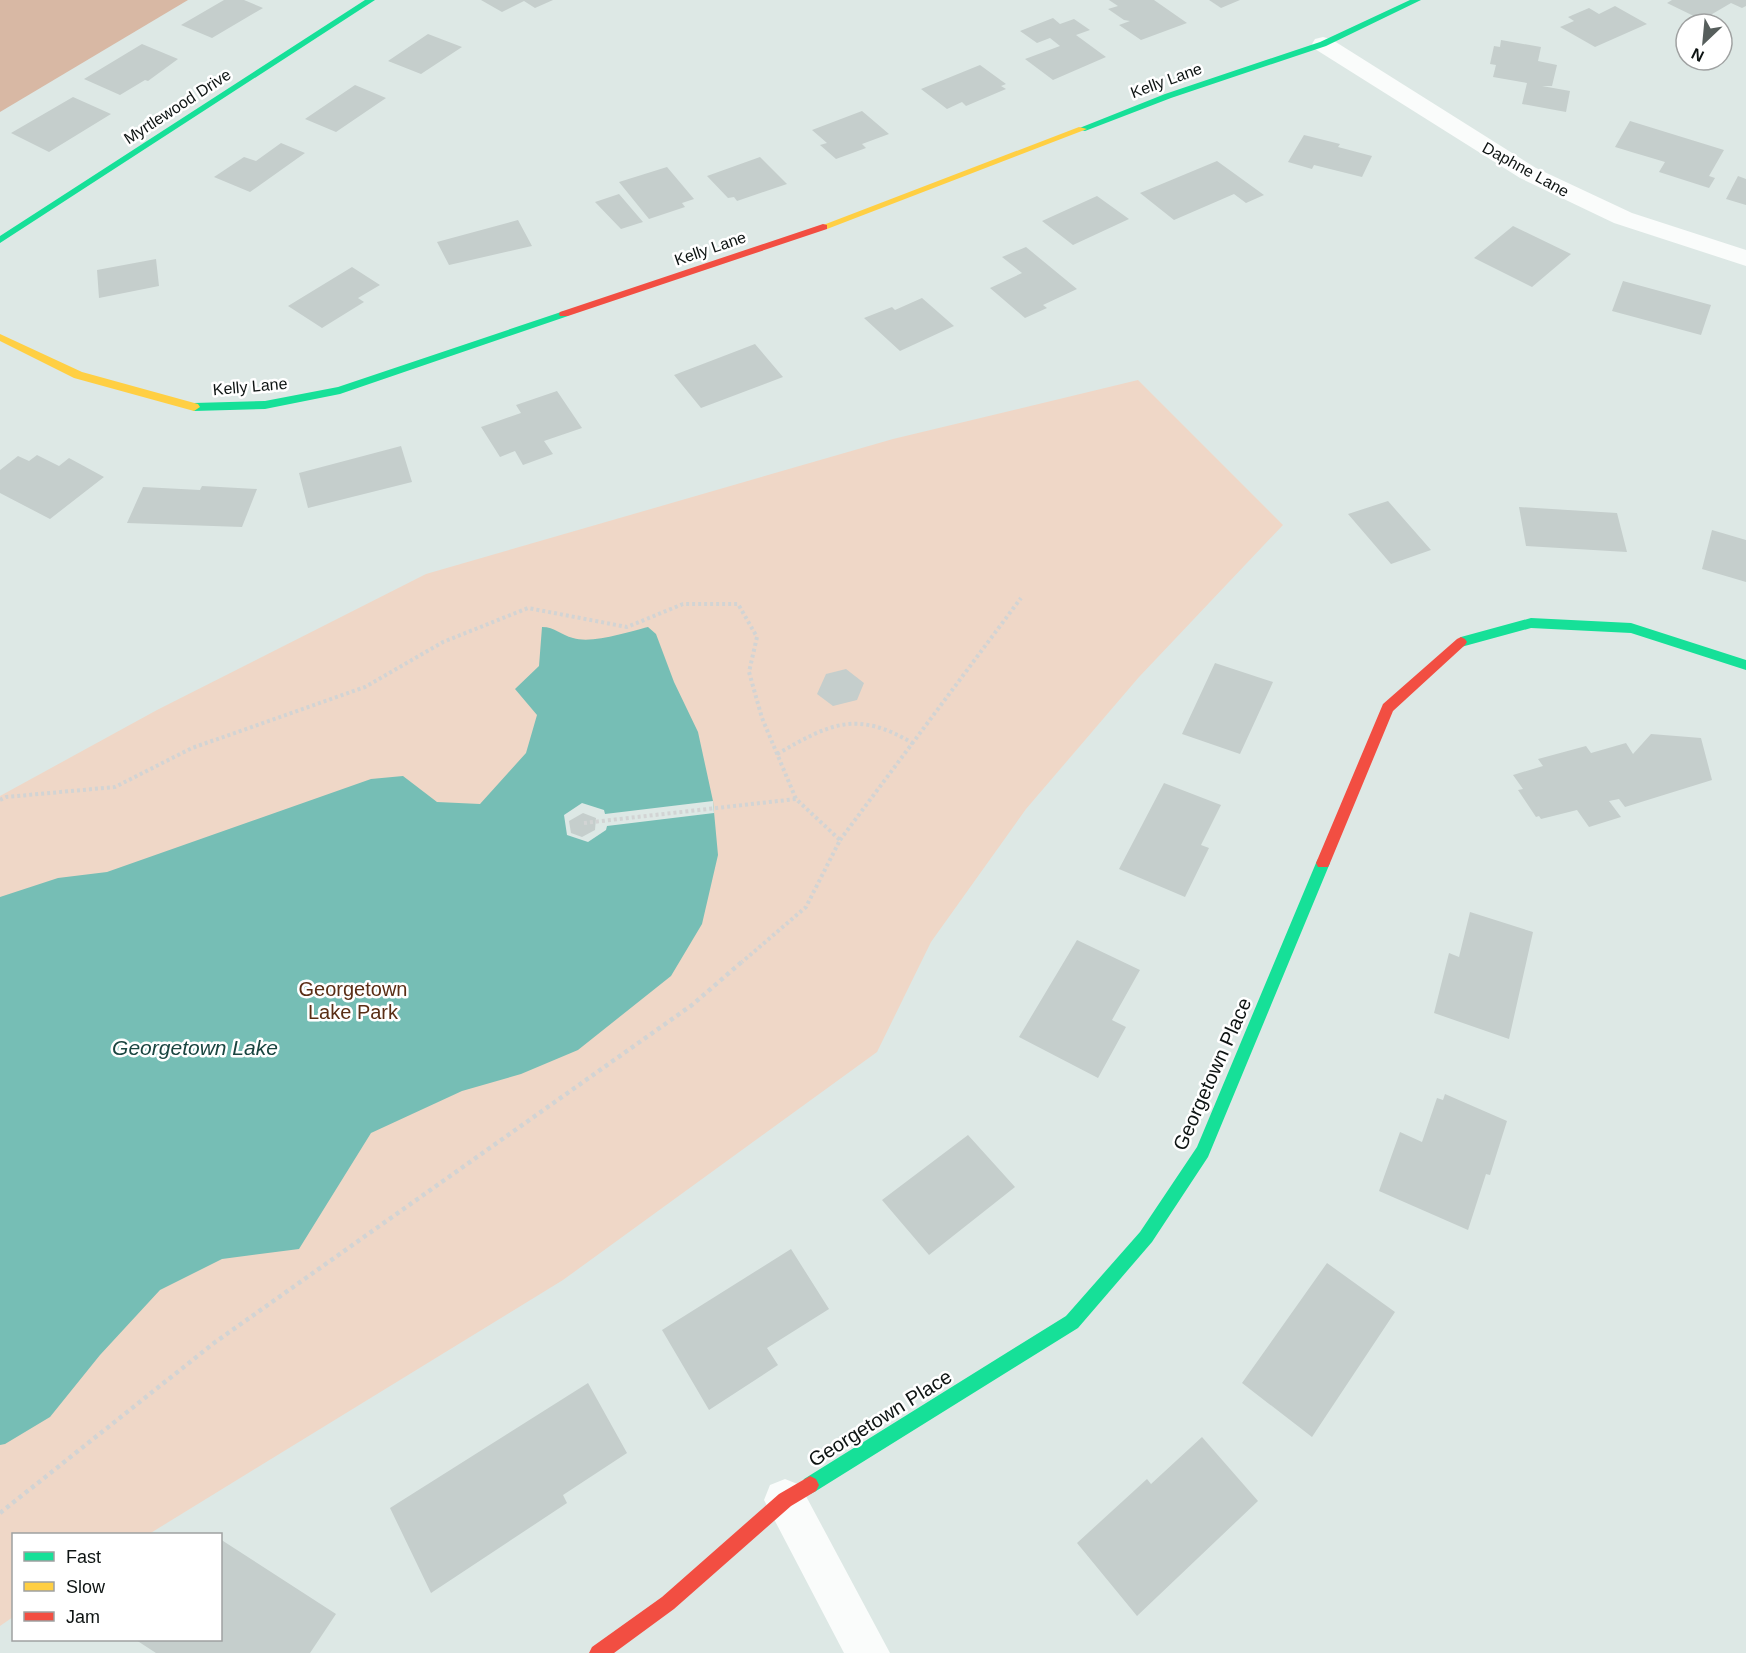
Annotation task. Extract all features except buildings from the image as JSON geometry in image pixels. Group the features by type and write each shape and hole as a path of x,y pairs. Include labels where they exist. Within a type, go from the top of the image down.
{"street":[{"name":"Myrtlewood Drive","path":"0,240 371,0"},
{"name":"Kelly Lane","path":"0,337 78,375 195,407 265,405 340,390 861,214 1168,96 1323,44 1417,0"},
{"name":"Daphne Lane","path":"1323,44 1527,173 1623,218 1746,258"},
{"name":"Georgetown Place","path":"598,1653 668,1603 785,1500 1072,1322 1146,1237 1203,1152 1388,708 1461,642 1531,623 1631,628 1746,665"},
{"path":"785,1500 868,1653"}],"path":[{"path":"0,1513 214,1343 692,1005 806,906 840,840 1021,598"},
{"path":"0,800 6,797 115,786 192,748 365,687 443,642 528,609 627,627 683,604 738,604 757,637 749,672 762,718 796,800 840,840"},
{"path":"777,754 827,727 865,724 897,733 914,744"},
{"path":"584,823 796,800"}],"green space":[{"name":"Georgetown Lake Park","path":"1138,380 1283,525 1139,677 1026,809 931,942 877,1052 563,1280 151,1533 12,1533 12,1618 0,1626 0,796 157,710 426,574 893,439"}],"shaded area":[{"path":"0,0 188,0 0,112"}],"water":[{"name":"Georgetown Lake","path":"542,627 551,628 573,638 590,640 648,627 656,634 674,682 698,732 713,801 718,855 702,924 671,976 578,1050 521,1074 462,1091 371,1133 299,1249 222,1259 160,1290 100,1355 50,1417 0,1445 0,897 58,878 107,872 371,779 403,776 437,802 480,804 526,753 537,715 515,689 539,666"}],"pier":[{"path":"713,801 714,813 607,826 606,830 588,842 567,835 564,815 582,803 604,810 605,814"}],"traffic: fast":[{"path":"0,240 371,0"},
{"path":"1082,129 1168,96 1323,44 1417,0"},
{"path":"194,407 265,405 340,390 564,314"},
{"path":"1461,642 1531,623 1631,628 1746,665"},
{"path":"810,1485 1072,1322 1146,1237 1203,1152 1323,863"}],"traffic: slow":[{"path":"823,227 1082,129"},
{"path":"0,337 78,375 194,407"}],"traffic: jam":[{"path":"564,314 823,227"},
{"path":"1323,863 1388,708 1461,642"},
{"path":"598,1653 668,1603 785,1500 810,1485"}]}
